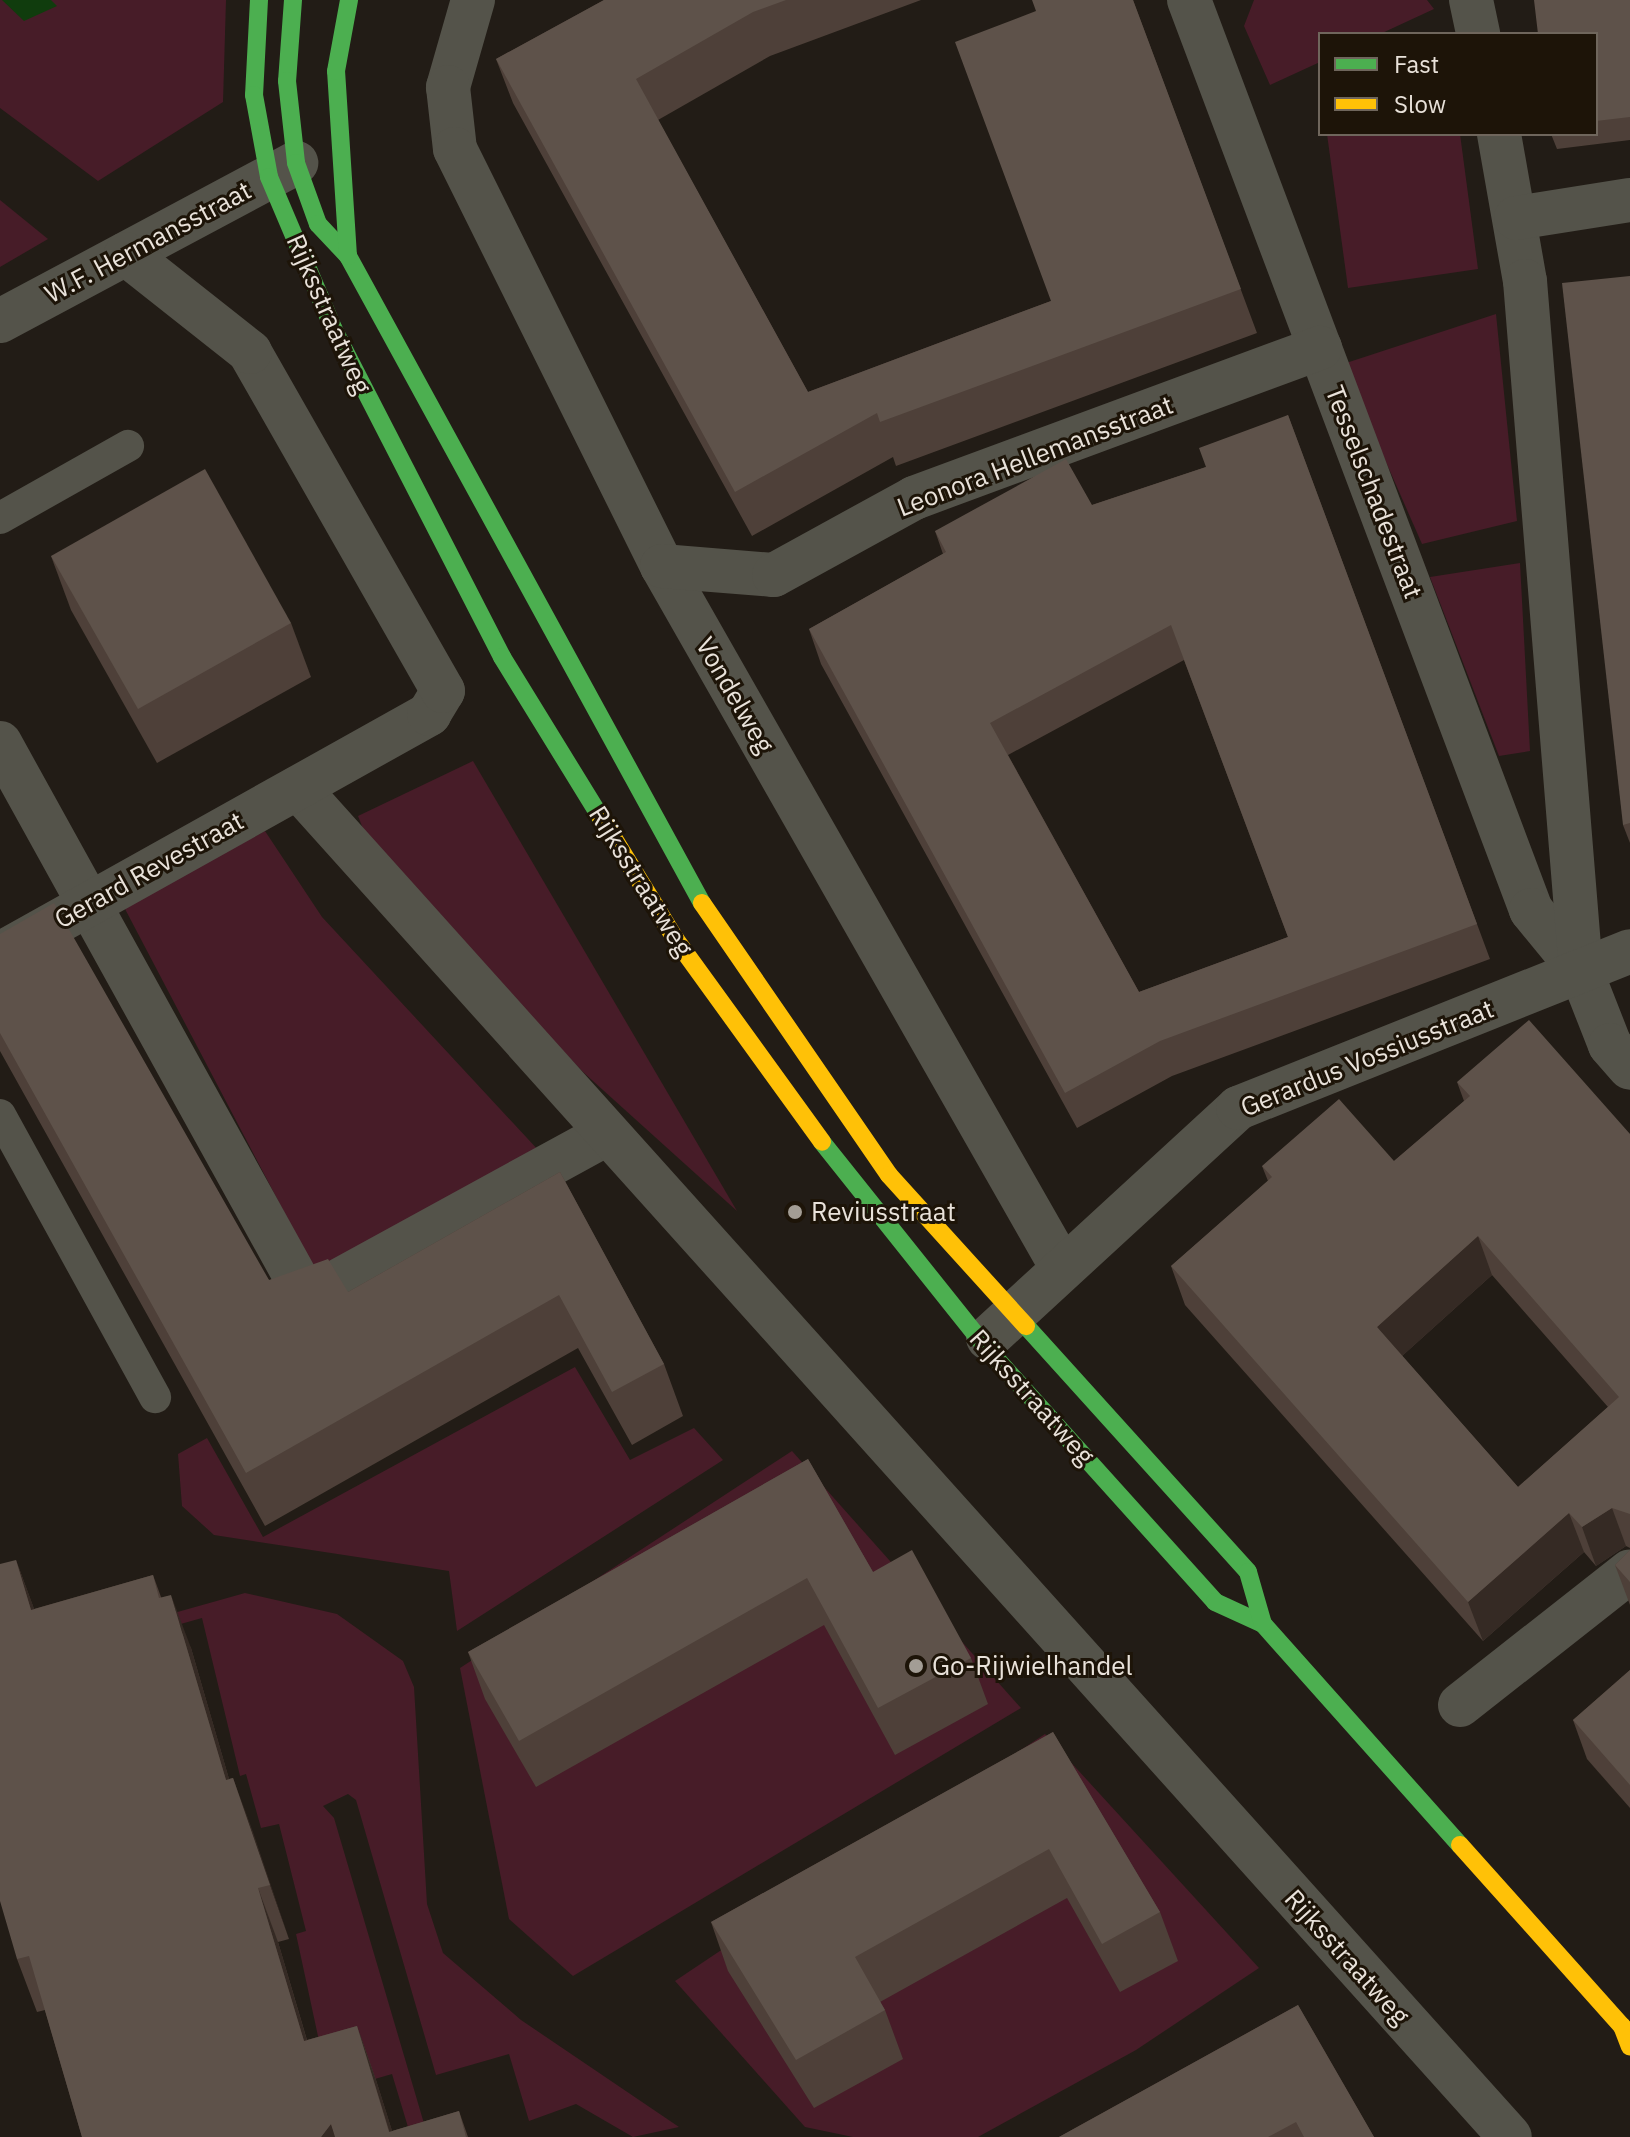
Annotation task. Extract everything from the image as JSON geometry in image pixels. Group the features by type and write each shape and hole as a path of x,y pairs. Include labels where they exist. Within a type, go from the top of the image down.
{"main road":[{"name":"Rijksstraatweg","path":"259,0 254,95 380,427 502,657 676,940 861,1196 983,1344 1215,1602 1263,1624 1626,2028 1630,2047"},
{"name":"Rijksstraatweg","path":"293,0 282,170 318,224 348,256 709,916 889,1175 1016,1308 1248,1572 1263,1624"},
{"name":"Rijksstraatweg","path":"348,256 336,71 349,0"}],"street":[{"name":"Vondelweg","path":"473,0 448,87 455,149 662,566 1061,1266"},
{"name":"Tesselschadestraat","path":"1189,0 1531,910 1581,971"},
{"path":"1471,0 1478,32"},
{"name":"Tesselschadestraat","path":"1499,136 1516,218 1581,971 1610,1045 1630,1068"},
{"name":"W.F. Hermansstraat","path":"0,321 282,170"},
{"path":"1516,218 1630,200"},
{"path":"126,254 250,352 443,691 429,714 298,788"},
{"name":"Leonora Hellemansstraat","path":"662,566 774,575 914,498 1320,348"},
{"path":"0,743 307,1298 605,1135"},
{"name":"Gerard Revestraat","path":"0,954 298,788"},
{"name":"Rijksstraatweg","path":"298,788 605,1135 1510,2137"},
{"path":"1581,971 1630,951"},
{"name":"Gerardus Vossiusstraat","path":"1061,1266 1238,1108 1581,971"},
{"path":"983,1344 1061,1266"},
{"path":"1460,1705 1630,1571"}],"lane":[{"path":"0,518 128,446"},
{"path":"0,1115 155,1397"}],"shaded area":[{"path":"0,0 226,0 223,102 98,181 0,108"},
{"path":"2,0 51,0 57,6 24,21"},
{"path":"1254,0 1427,0 1434,9 1384,32 1318,32 1318,63 1270,85 1244,26"},
{"path":"1327,136 1460,136 1478,269 1348,288"},
{"path":"0,200 48,239 0,267"},
{"path":"1496,314 1517,521 1422,544 1343,364"},
{"path":"1520,563 1530,751 1499,756 1430,577"},
{"path":"473,761 737,1211 583,1072 371,849 358,816"},
{"path":"265,831 322,917 540,1152 315,1271 124,907"},
{"path":"575,1367 630,1460 694,1428 723,1460 457,1631 449,1571 214,1535 182,1506 178,1454 207,1438 263,1537"},
{"path":"792,1451 1021,1708 573,1976 509,1919 460,1668"},
{"path":"245,1593 337,1614 403,1661 414,1687 427,1904 443,1953 521,2020 679,2127 633,2137 576,2104 529,2121 509,2054 436,2075 356,1800 348,1794 323,1806 334,1818 428,2137 411,2137 392,2074 330,2092 296,1934 306,1931 279,1824 261,1828 246,1774 240,1776 202,1618 81,1652 78,1640"},
{"path":"1045,1734 1259,1968 1136,2050 978,2137 853,2137 805,2127 675,1981"}],"building":[{"path":"604,0 786,0 753,12 636,79 808,392 1051,301 955,42 1036,11 1032,0 1133,0 1241,289 880,422 877,413 735,492 496,59"},
{"path":"1534,0 1630,0 1630,117 1598,121 1598,32 1538,32"},
{"path":"1630,276 1630,823 1623,825 1562,283"},
{"path":"1288,415 1477,924 1160,1041 1065,1093 809,629 946,552 935,531 1066,459 1092,505 1206,467 1199,448","holes":["1171,625 1288,937 1139,992 990,723"]},
{"path":"205,469 291,623 138,709 51,556"},
{"path":"54,903 269,1280 328,1259 348,1292 560,1172 664,1364 612,1392 559,1295 246,1473 0,1033 0,934"},
{"path":"1529,1020 1630,1134 1630,1514 1612,1508 1582,1527 1569,1513 1468,1602 1171,1266 1272,1177 1262,1166 1339,1099 1394,1161 1470,1096 1457,1082","holes":["1478,1236 1619,1397 1518,1487 1377,1327"]},
{"path":"808,1459 873,1572 912,1550 971,1658 878,1708 807,1578 519,1741 468,1652"},
{"path":"1630,1550 1630,1582 1615,1565"},
{"path":"16,1560 31,1610 153,1575 159,1598 171,1595 226,1780 233,1778 270,1885 258,1888 304,2041 357,2026 389,2132 459,2111 466,2137 335,2137 331,2124 321,2137 82,2137 29,1956 17,1959 0,1901 0,1564"},
{"path":"1630,1670 1630,1785 1573,1720"},
{"path":"1053,1732 1160,1912 1102,1944 1049,1849 855,1957 885,2010 796,2060 711,1922"},
{"path":"1298,2005 1374,2137 1304,2137 1296,2122 1268,2137 1059,2137"}],"traffic: fast":[{"path":"259,0 254,95 269,177 333,328 502,657 600,816"},
{"path":"293,0 287,81 296,163 318,224 348,256 702,903"},
{"path":"348,256 336,71 349,0"},
{"path":"822,1142 983,1344 1215,1602 1263,1624 1460,1845"},
{"path":"1026,1326 1248,1572 1263,1624"}],"traffic: slow":[{"path":"600,816 676,940 822,1142"},
{"path":"702,903 889,1175 1026,1326"},
{"path":"1460,1845 1622,2026 1630,2047"}],"place":[{"name":"Reviusstraat","path":"795,1212"},
{"name":"Go-Rijwielhandel","path":"916,1666"}]}
